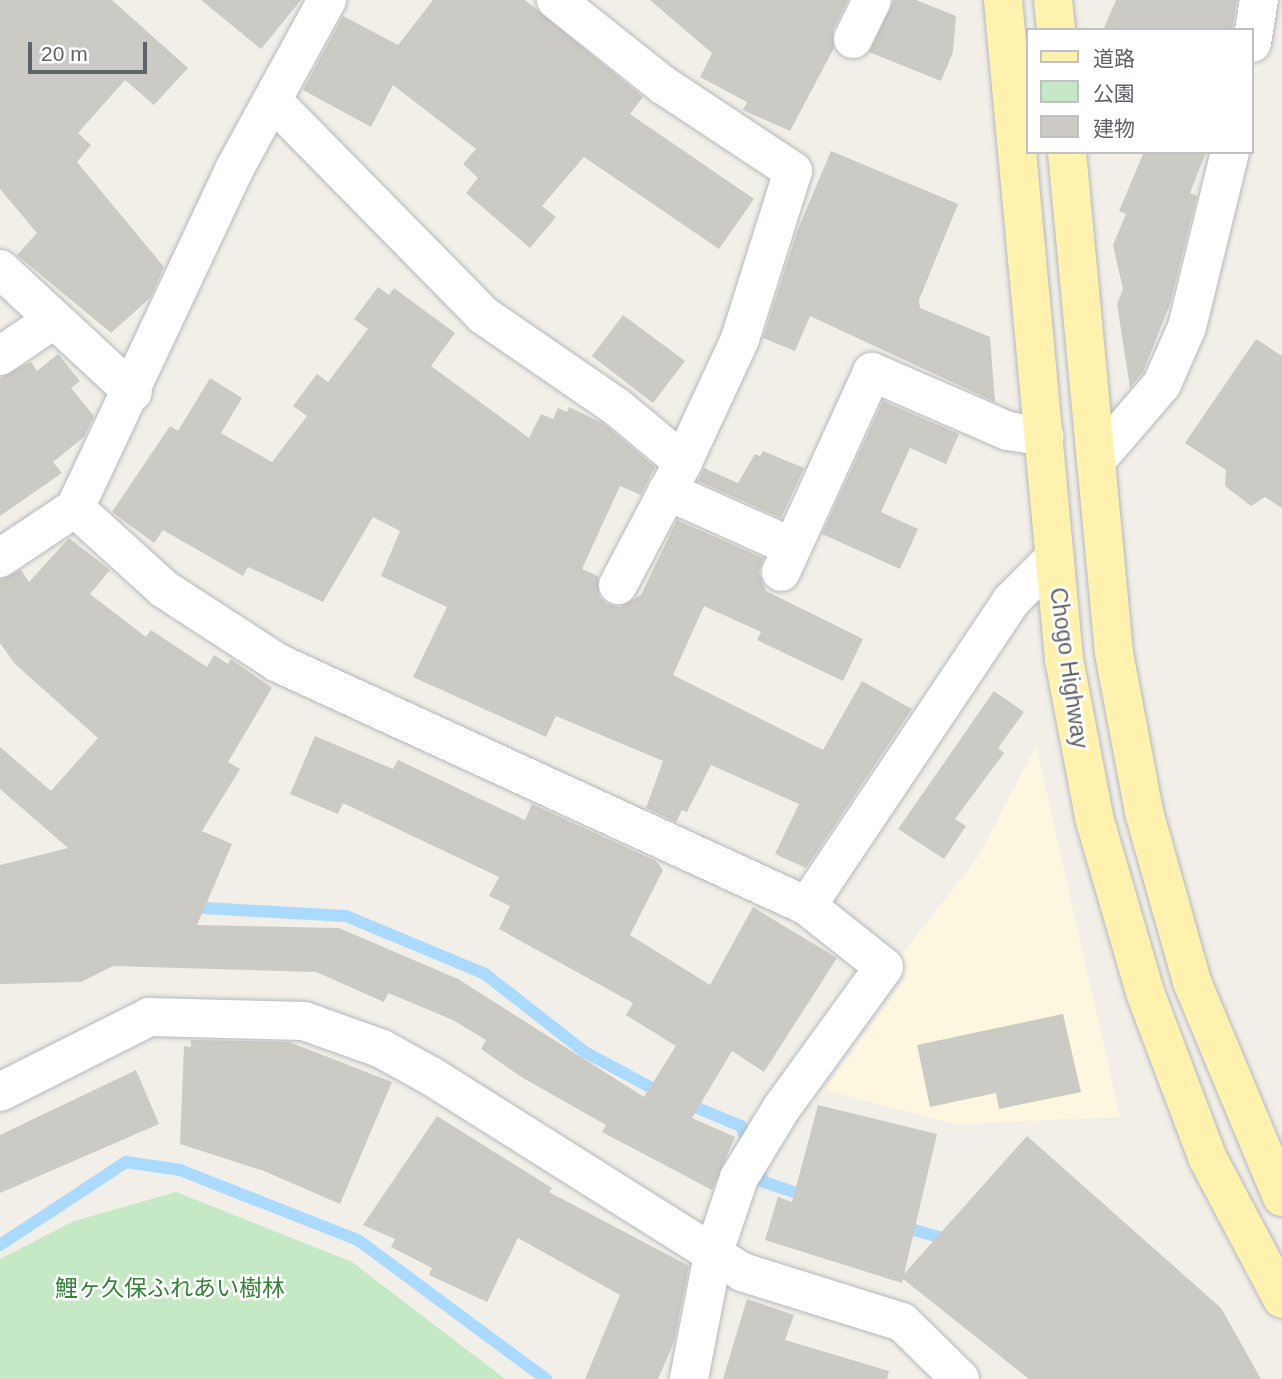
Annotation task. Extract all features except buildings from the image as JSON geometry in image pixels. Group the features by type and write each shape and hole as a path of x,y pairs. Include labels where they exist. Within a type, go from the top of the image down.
{"main road":[{"name":"Chogo Highway","path":"1003,0 1064,659 1083,766 1146,995 1208,1159 1282,1299"},
{"path":"1053,0 1056,28"},
{"name":"Chogo Highway","path":"1067,154 1114,653 1144,812 1192,982 1282,1197"}],"street":[{"path":"0,558 75,508 133,392 198,242 327,0"},
{"path":"556,0 663,85 793,170 740,339 675,476 618,585"},
{"path":"853,39 872,0"},
{"path":"1254,31 1259,0"},
{"path":"273,101 483,315 617,407 675,476 787,559 872,372 1008,431 1045,437"},
{"path":"1096,461 1162,384 1187,327 1230,154"},
{"path":"0,269 133,392"},
{"path":"0,356 53,320"},
{"path":"75,508 164,589 278,663 807,906 884,967 747,1163 713,1255 688,1379"},
{"path":"807,906 1010,601 1055,557"},
{"path":"0,1092 149,1017 304,1021 382,1049 431,1076 742,1272 902,1322 960,1379"}],"shaded area":[{"path":"1036,746 1120,1117 954,1124 824,1090 905,979 896,962 978,857"}],"green space":[{"name":"鯉ヶ久保ふれあい樹林","path":"176,1192 352,1262 505,1379 0,1379 0,1259 74,1221"}],"waterway":[{"path":"188,907 346,916 485,974 585,1052 663,1094"},
{"path":"683,1102 741,1126 764,1182 809,1197"},
{"path":"0,1245 126,1162 180,1170 358,1240 546,1379"},
{"path":"900,1226 953,1241"}]}
